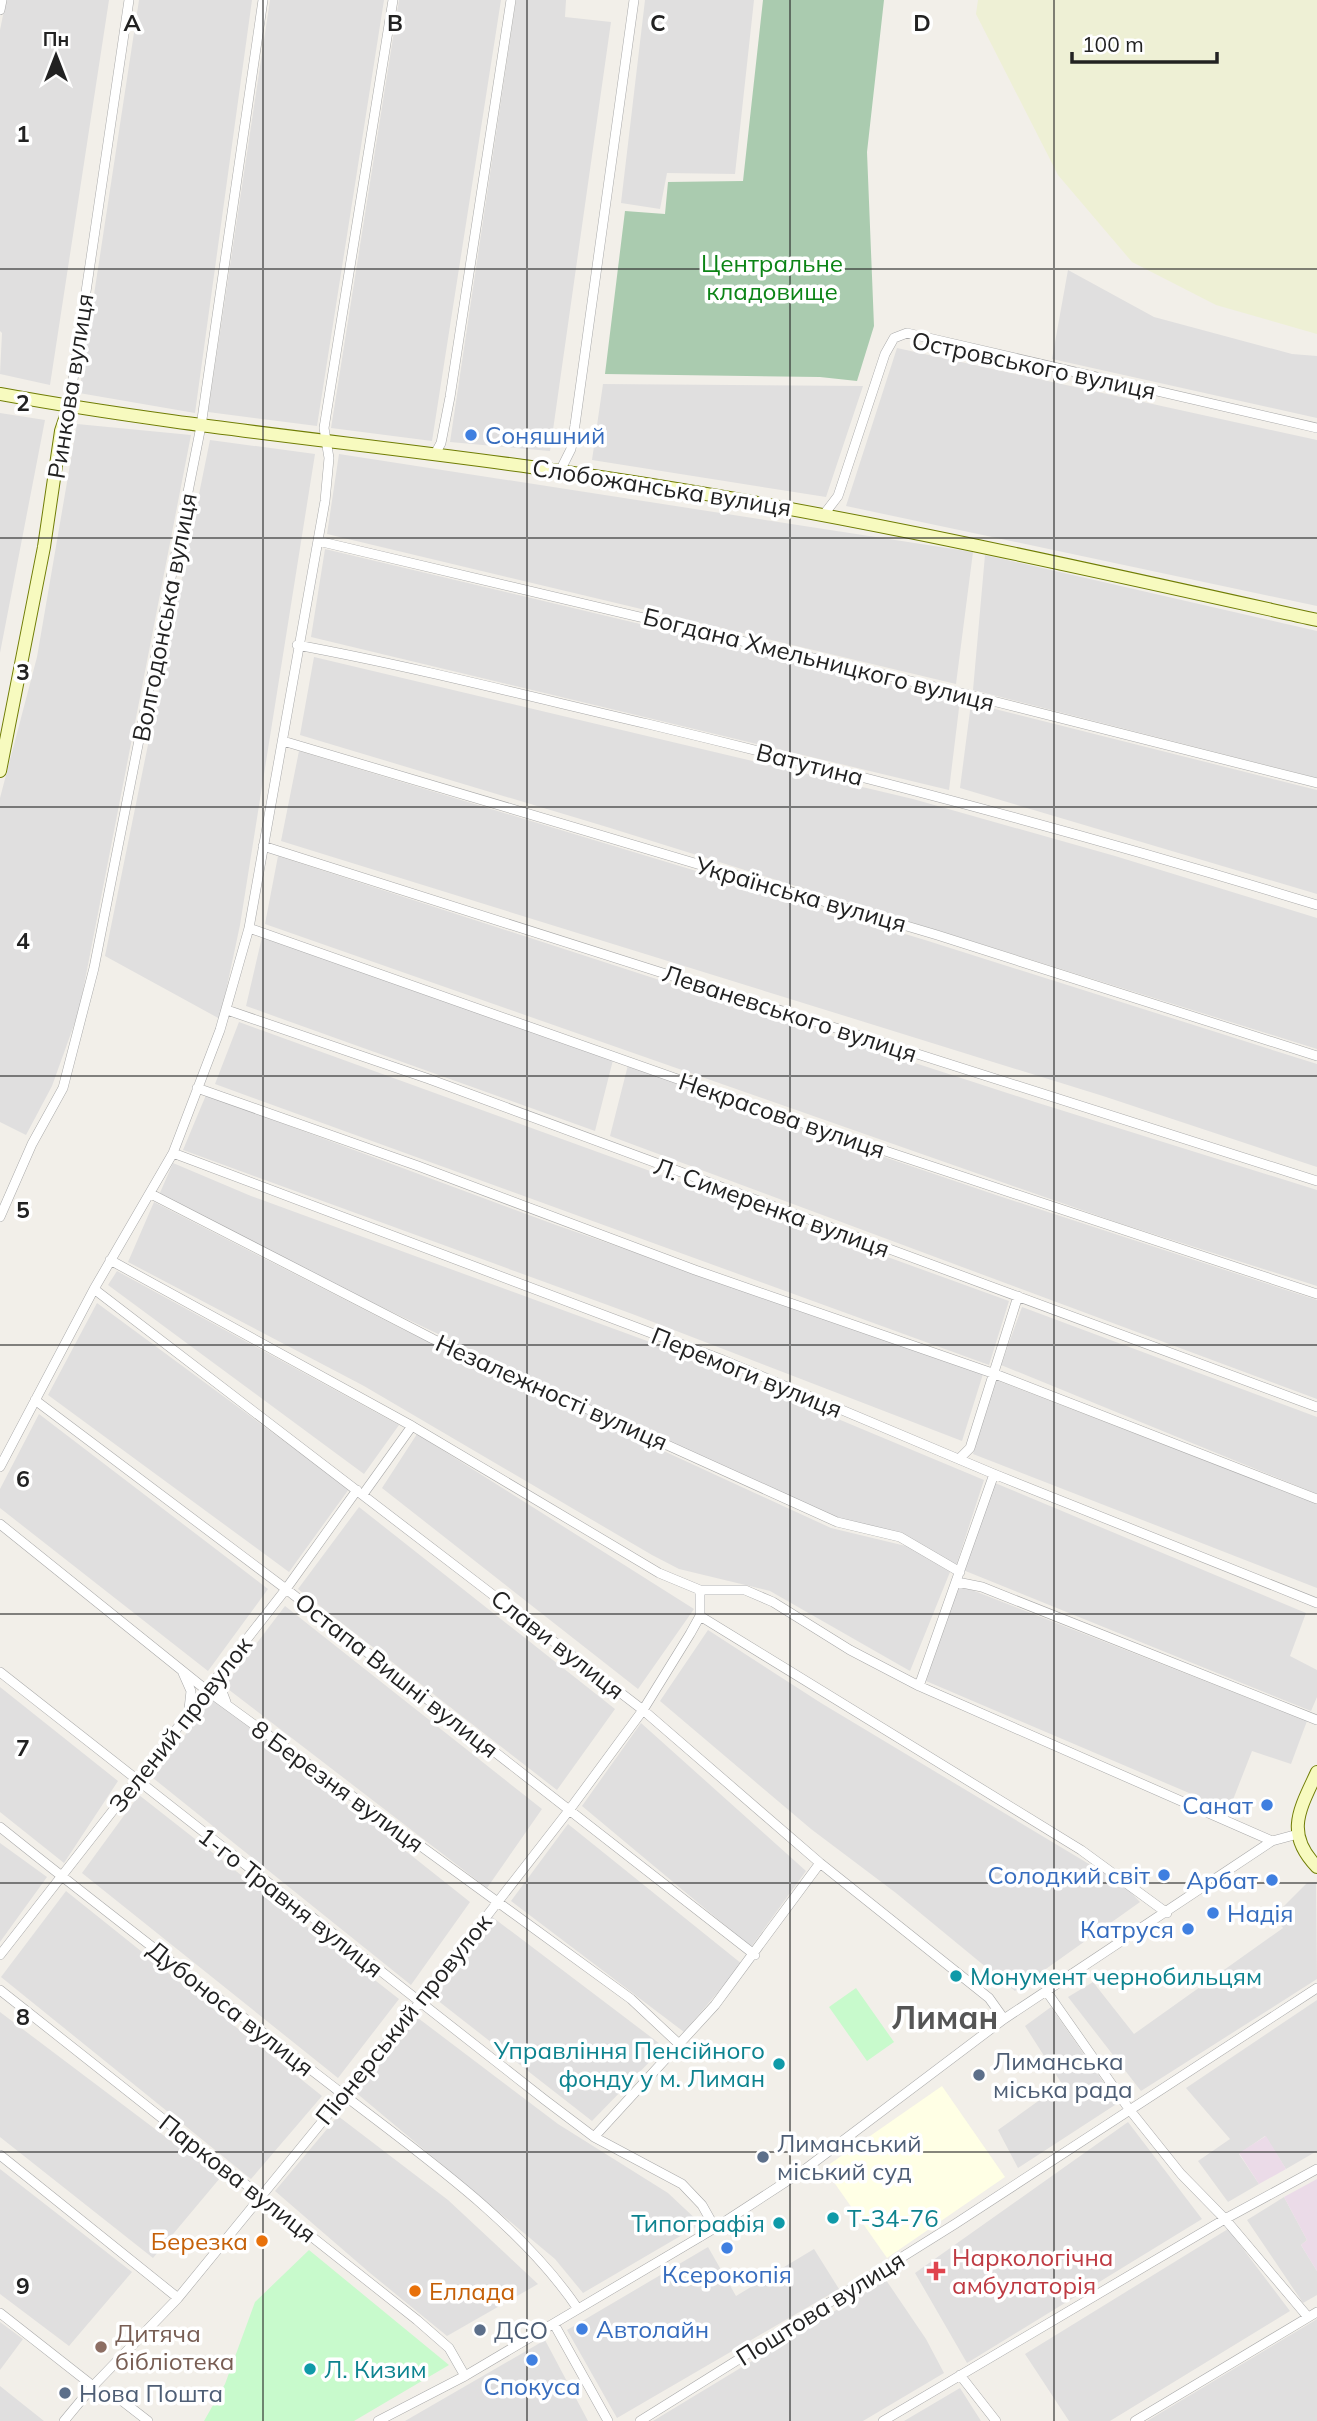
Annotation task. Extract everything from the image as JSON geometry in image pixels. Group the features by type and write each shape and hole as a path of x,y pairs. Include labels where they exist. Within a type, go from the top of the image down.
{"main road":[{"name":"Слобожанська вулиця","path":"0,394 201,426 560,471 825,513 1317,620"},
{"name":"Ринкова вулиця","path":"0,771 19,686 61,431 69,407"},
{"path":"1317,1772 1299,1811 1298,1834 1302,1852 1317,1867"}],"street":[{"path":"0,10 2,0"},
{"name":"Ринкова вулиця","path":"69,407 129,0"},
{"name":"Волгодонська вулиця","path":"0,1217 32,1144 63,1088 96,955 201,426 263,0"},
{"path":"0,1467 94,1289 173,1153 227,1010 249,928 283,741 297,645 318,541 329,458 324,442 324,428 393,0"},
{"path":"435,454 441,443 450,397 511,0"},
{"path":"560,471 571,449 575,425 634,0"},
{"name":"Островського вулиця","path":"825,513 842,486 885,354 894,338 908,333 1317,428"},
{"name":"Богдана Хмельницкого вулиця","path":"318,541 952,691 1317,783"},
{"name":"Ватутина","path":"297,645 837,769 1060,828 1317,905"},
{"name":"Українська вулиця","path":"283,741 937,934 1317,1056"},
{"name":"Леваневського вулиця","path":"263,846 1317,1181"},
{"name":"Некрасова вулиця","path":"249,928 841,1136 1116,1230 1317,1294"},
{"name":"Л. Симеренка вулиця","path":"227,1010 429,1079 1317,1407"},
{"path":"197,1088 406,1161 695,1270 995,1374 1317,1499"},
{"name":"Перемоги вулиця","path":"173,1153 723,1360 994,1474 1317,1603"},
{"name":"Незалежності вулиця","path":"151,1194 433,1339 837,1522 900,1537 959,1577 1317,1720"},
{"path":"110,1260 412,1426 659,1573 700,1590 745,1590 773,1602 850,1650 919,1686 1272,1841"},
{"name":"Слави вулиця","path":"94,1289 643,1710 820,1863 930,1948 989,1998 1004,2019"},
{"path":"959,1459 970,1448 1018,1296"},
{"name":"Остапа Вишні вулиця","path":"35,1400 285,1589 755,1955"},
{"name":"Зелений провулок","path":"0,1955 412,1426"},
{"path":"919,1686 994,1474"},
{"name":"8 Березня вулиця","path":"0,1524 205,1689 631,1999 679,2044"},
{"path":"700,1590 700,1616 1081,1850 1167,1913"},
{"name":"Піонерський провулок","path":"64,2421 93,2386 178,2298 420,2002 643,1710 700,1616"},
{"path":"225,1665 220,1674 220,1686 229,1706"},
{"path":"180,1668 191,1691 188,1712"},
{"name":"1-го Травня вулиця","path":"0,1672 594,2137 682,2184 702,2205 715,2228"},
{"name":"Дубоноса вулиця","path":"0,1828 415,2150 555,2274 578,2309"},
{"path":"379,2421 465,2376 715,2228 804,2170 1004,2019 1272,1841 1298,1834"},
{"path":"594,2137 755,1955 820,1863"},
{"name":"Поштова вулиця","path":"639,2421 955,2224 1317,1987"},
{"name":"Паркова вулиця","path":"0,1990 449,2348 459,2360 465,2376"},
{"path":"1047,1992 1129,2109 1181,2174 1313,2314 1135,2421"},
{"path":"0,2155 178,2298"},
{"path":"883,2421 1225,2219 1317,2169"},
{"path":"0,2313 93,2386"},
{"path":"554,2324 608,2421"},
{"path":"960,2375 996,2421"},
{"path":"112,2393 148,2421"}],"shaded area":[{"path":"6,0 109,0 50,385 0,374 0,30"},
{"path":"139,0 252,0 195,413 79,393"},
{"path":"270,0 384,0 317,426 208,412"},
{"path":"399,0 501,0 432,441 331,428"},
{"path":"516,0 566,0 565,17 611,22 550,451 450,442"},
{"path":"645,0 754,0 735,174 667,173 660,209 621,203"},
{"path":"978,0 1317,0 1317,334 1216,305 1132,262 1058,175 976,14"},
{"path":"1068,270 1154,317 1292,354 1317,356 1317,418 1052,359"},
{"path":"897,348 1317,440 1317,606 846,506"},
{"path":"603,384 863,386 826,497 592,460"},
{"path":"0,413 45,420 0,653"},
{"path":"77,424 191,435 79,1011 52,1086 26,1135 0,1122 0,798 37,657"},
{"path":"210,440 315,454 240,925 220,1019 105,956"},
{"path":"339,454 973,552 956,684 327,534"},
{"path":"325,549 960,700 949,790 311,637"},
{"path":"985,555 1317,631 1317,778 973,690"},
{"path":"314,657 913,799 1115,856 1317,918 1317,1049 607,827 300,735"},
{"path":"971,703 1317,790 1317,894 960,788"},
{"path":"299,751 925,940 1317,1064 1317,1167 1103,1096 281,841"},
{"path":"278,856 1035,1102 1317,1190 1317,1286 1119,1223 265,924"},
{"path":"262,937 613,1060 595,1131 246,1006"},
{"path":"239,1022 1009,1301 989,1365 215,1084"},
{"path":"628,1065 799,1128 1317,1300 1317,1399 610,1136"},
{"path":"206,1095 556,1225 983,1374 962,1441 635,1315 183,1150"},
{"path":"173,1163 251,1196 680,1353 984,1480 956,1566 907,1537 836,1518 516,1371 348,1291 159,1195"},
{"path":"154,1202 404,1330 554,1396 655,1447 831,1528 910,1547 950,1572 910,1671 770,1591 679,1569 652,1555 364,1386 128,1262"},
{"path":"117,1271 399,1425 364,1474 108,1285"},
{"path":"97,1303 349,1489 289,1572 48,1395"},
{"path":"1022,1307 1317,1417 1317,1494 1001,1365"},
{"path":"996,1380 1317,1504 1317,1588 973,1454"},
{"path":"39,1414 268,1589 208,1671 0,1508 0,1489"},
{"path":"417,1434 694,1609 638,1689 382,1488"},
{"path":"995,1483 1306,1613 1290,1656 1317,1670 1317,1697 1311,1711 963,1570"},
{"path":"359,1507 615,1709 557,1790 298,1589"},
{"path":"959,1585 1307,1721 1291,1764 1252,1751 1229,1810 926,1681"},
{"path":"285,1606 542,1809 487,1888 224,1686"},
{"path":"708,1630 821,1703 1124,1885 1140,1902 1015,1991 896,1893 811,1829 660,1701"},
{"path":"0,1687 118,1781 64,1863 0,1812"},
{"path":"213,1698 470,1902 411,1985 153,1778"},
{"path":"641,1723 806,1871 751,1947 582,1806"},
{"path":"139,1795 399,1999 338,2078 82,1873"},
{"path":"568,1824 742,1964 684,2032 511,1901"},
{"path":"0,1843 47,1877 0,1942"},
{"path":"1316,1882 1317,1979 1141,2091 1068,1997 1093,1982 1134,2034 1283,1928 1274,1916 1307,1883"},
{"path":"66,1891 322,2096 251,2179 1,1977"},
{"path":"491,1916 664,2047 592,2121 432,1996"},
{"path":"1317,2000 1317,2151 1286,2169 1265,2136 1239,2154 1259,2184 1228,2202 1198,2161 1230,2139 1186,2088"},
{"path":"1051,2007 1118,2103 1018,2168 998,2130 1062,2084 1025,2026"},
{"path":"0,2012 220,2178 153,2258 0,2137"},
{"path":"414,2015 558,2124 668,2193 701,2224 583,2293 555,2259 354,2091"},
{"path":"942,2086 1005,2177 887,2258 824,2168"},
{"path":"338,2116 448,2200 538,2284 447,2336 370,2273 275,2191"},
{"path":"1128,2122 1202,2219 967,2363 915,2273"},
{"path":"1266,2136 1286,2169 1259,2184 1239,2153"},
{"path":"0,2169 132,2272 69,2346 0,2294"},
{"path":"1317,2179 1317,2271 1301,2245 1307,2240 1284,2197"},
{"path":"1284,2197 1307,2240 1301,2245 1317,2271 1317,2295 1303,2303 1247,2220"},
{"path":"1228,2229 1290,2311 1110,2421 1069,2421 1025,2354"},
{"path":"708,2247 736,2296 814,2249 839,2289 617,2418 567,2330"},
{"path":"886,2280 926,2339 944,2373 863,2421 653,2421"},
{"path":"1317,2319 1317,2421 1147,2421"},
{"path":"0,2322 23,2339 0,2370"},
{"path":"545,2340 588,2421 405,2421"},
{"path":"0,2386 44,2421 0,2421"},
{"path":"960,2388 981,2421 904,2421"}],"green space":[{"name":"Центральне кладовище","path":"763,0 884,0 867,152 874,326 857,381 820,377 605,374 625,211 665,214 668,182 743,181"},
{"path":"856,1988 894,2042 867,2061 829,2007"},
{"path":"309,2250 449,2365 354,2421 204,2421 225,2384 255,2302"}],"place":[{"name":"Соняшний","path":"471,435"},
{"name":"Санат","path":"1267,1805"},
{"name":"Солодкий світ","path":"1164,1875"},
{"name":"Арбат","path":"1272,1880"},
{"name":"Надiя","path":"1213,1913"},
{"name":"Катруся","path":"1188,1929"},
{"name":"Монумент чернобильцям","path":"956,1976"},
{"name":"Управління Пенсійного фонду у м. Лиман","path":"779,2064"},
{"name":"Лиманська міська рада","path":"979,2075"},
{"name":"Лиманський міський суд","path":"763,2157"},
{"name":"Т-34-76","path":"833,2218"},
{"name":"Типографія","path":"779,2223"},
{"name":"Березка","path":"262,2241"},
{"name":"Ксерокопія","path":"727,2248"},
{"name":"Наркологічна амбулаторія","path":"936,2271"},
{"name":"Еллада","path":"415,2291"},
{"name":"Автолайн","path":"582,2329"},
{"name":"ДСО","path":"480,2330"},
{"name":"Дитяча бібліотека","path":"101,2347"},
{"name":"Спокуса","path":"532,2360"},
{"name":"Л. Кизим","path":"310,2369"},
{"name":"Нова Пошта","path":"65,2393"}],"district":[{"name":"Лиман","path":"945,2017"}]}
